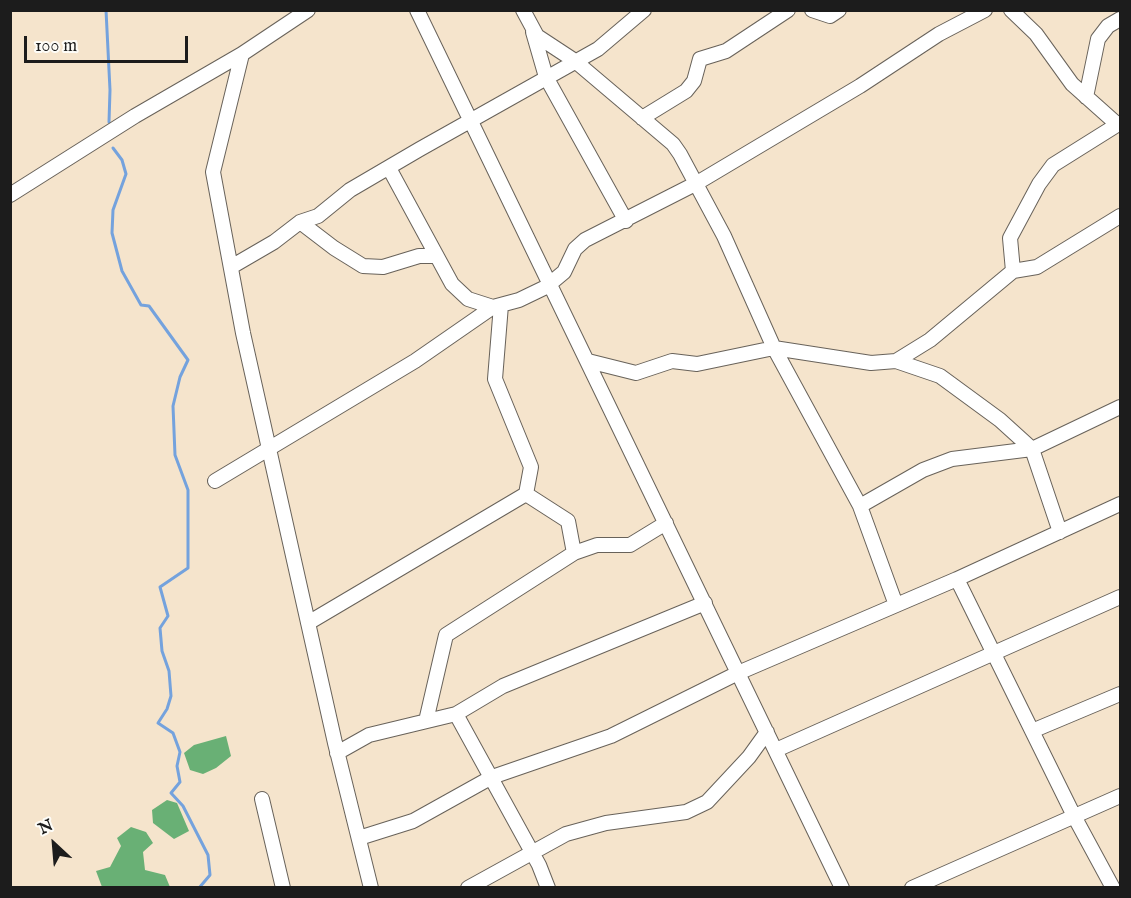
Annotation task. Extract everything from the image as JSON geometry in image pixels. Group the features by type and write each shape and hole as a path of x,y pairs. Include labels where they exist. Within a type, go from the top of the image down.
{"street":[{"path":"10,195 135,116 242,54 308,10"},
{"path":"417,10 842,888"},
{"path":"523,10 546,77 626,221"},
{"path":"231,267 274,242 300,222 318,216 350,190 471,119 598,49 644,10"},
{"path":"642,118 686,91 694,81 700,59 726,51 788,10"},
{"path":"812,11 830,16 839,10"},
{"path":"1011,10 1036,34 1072,84 1119,124 1053,165 1046,174 1010,238 1013,271"},
{"path":"214,481 415,361 497,306 519,300 550,284 564,272 575,249 585,240 698,183 980,12"},
{"path":"1086,97 1098,39 1108,26 1120,19"},
{"path":"531,28 537,36 575,61 673,144 698,183 774,348 860,506 896,605"},
{"path":"242,54 213,172 269,448 337,753 371,888"},
{"path":"389,168 452,284 468,299 497,306"},
{"path":"896,361 930,340 1013,271 1037,267 1120,216"},
{"path":"300,222 334,248 363,266 382,267 419,256 435,256"},
{"path":"308,623 526,494 531,467 495,379 497,306"},
{"path":"588,361 636,373 672,362 698,364 774,348 871,363 896,361 940,376 1000,420 1032,449 1060,532"},
{"path":"860,506 922,470 952,459 1032,449 1120,407"},
{"path":"526,494 568,521 574,553"},
{"path":"359,838 413,821 492,777 610,736 738,673 957,579 1120,504"},
{"path":"426,721 446,634 574,553 597,545 630,545 666,523"},
{"path":"957,579 1074,816 1113,888"},
{"path":"776,750 1120,597"},
{"path":"337,753 369,735 456,714 503,686 705,603"},
{"path":"1032,731 1120,694"},
{"path":"456,714 532,852 548,888"},
{"path":"468,888 566,834 596,826 686,812 707,802 749,757 767,732"},
{"path":"912,888 1120,796"},
{"path":"262,799 283,888"}],"green space":[{"path":"226,736 231,756 216,768 203,774 190,770 184,753 194,745"},
{"path":"167,800 177,803 189,831 174,839 153,823 152,810"},
{"path":"131,827 146,832 153,843 143,852 145,870 165,875 170,887 102,887 96,871 110,867 121,846 117,838"}],"waterway":[{"path":"106,10 110,90 109,122"},
{"path":"113,148 122,160 126,174 113,210 112,233 122,271 141,305 149,306 188,360 180,377 173,406 175,455 188,490 188,568 160,587 168,616 160,628 162,651 169,671 171,696 167,709 158,723 173,733 180,752 177,766 180,782 171,793 183,806 208,855 210,875 199,888"}]}
